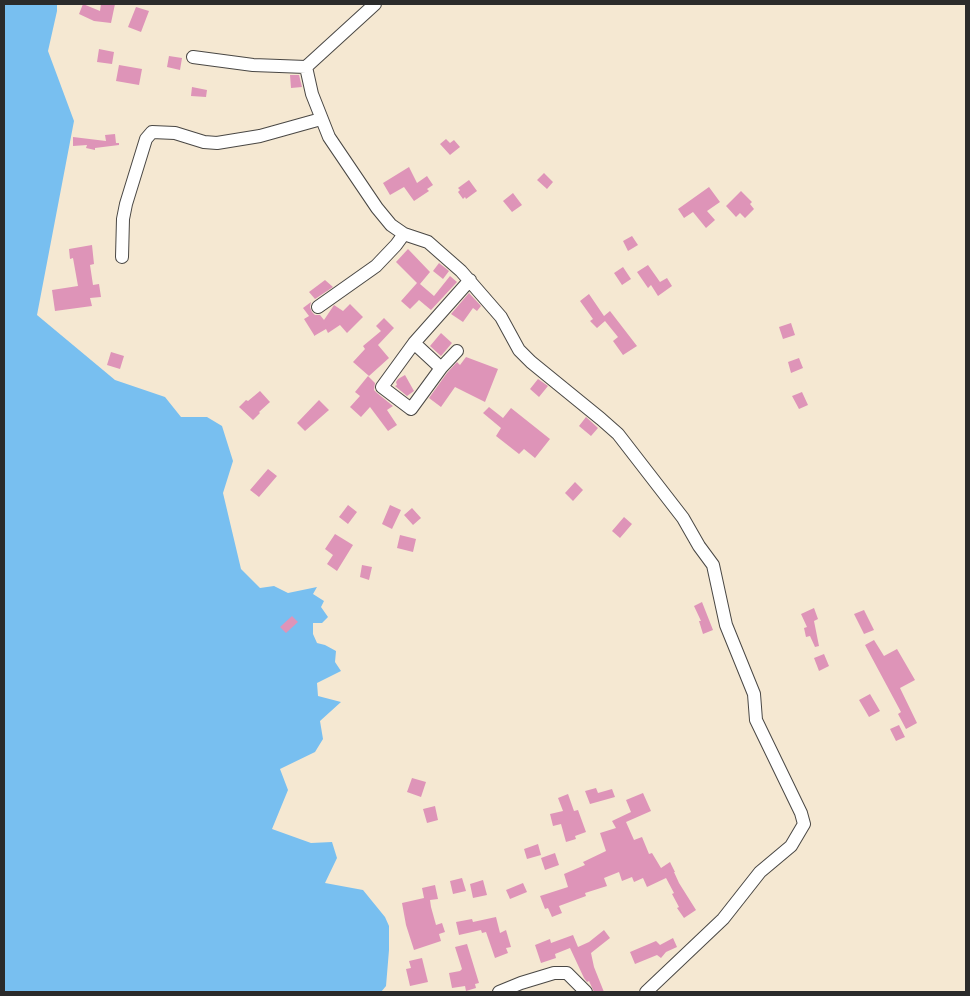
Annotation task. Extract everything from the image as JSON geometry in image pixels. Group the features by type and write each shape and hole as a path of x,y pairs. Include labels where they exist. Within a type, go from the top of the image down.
{"street":[{"path":"193,57 215,58 253,65 306,67 375,4"},
{"path":"306,67 312,94 329,136 377,208 391,224 404,234 428,242 470,280 501,317 519,350 618,434 683,518 699,546 713,565 726,625 754,694 756,720 802,813 804,824 791,846 760,872 722,919 646,992"},
{"path":"122,257 123,219 126,204 146,139 152,132 175,133 204,142 217,143 260,136 321,119"},
{"path":"318,307 376,266 404,234"},
{"path":"457,351 441,368 411,409 382,387 414,343 470,280"},
{"path":"414,343 441,368"},
{"path":"498,992 554,973 561,973 568,974 586,992"}],"water":[{"path":"4,4 57,4 48,51 74,121 37,315 115,380 165,397 181,417 207,417 222,426 233,461 223,493 241,569 260,588 274,586 288,593 317,587 313,594 324,601 321,607 328,617 322,623 313,623 313,634 317,643 336,651 335,662 341,671 317,683 318,696 341,702 320,721 323,739 315,752 280,769 288,790 272,829 311,843 332,842 337,858 325,883 363,890 385,917 389,926 389,950 386,986 381,992 4,992"}],"building":[{"path":"83,4 100,11 101,4 115,4 111,23 94,21 79,14"},
{"path":"136,7 149,11 141,32 128,27"},
{"path":"99,49 114,52 112,64 97,62"},
{"path":"169,56 182,58 180,70 167,67"},
{"path":"119,65 142,69 139,85 116,81"},
{"path":"290,75 299,75 302,87 291,88"},
{"path":"192,87 207,90 206,97 191,96"},
{"path":"115,134 116,143 119,143 119,145 95,148 95,150 86,148 87,145 73,146 73,137 106,141 105,135"},
{"path":"446,139 450,143 454,140 460,147 450,155 440,144"},
{"path":"409,167 417,183 427,176 433,185 427,189 429,191 414,201 404,187 390,195 383,183"},
{"path":"544,173 553,182 547,189 537,180"},
{"path":"469,180 477,191 463,199 458,192 460,190 458,188"},
{"path":"709,187 720,202 707,211 715,220 706,228 693,212 684,218 678,209"},
{"path":"741,191 752,202 750,204 754,209 745,218 740,213 736,217 726,206"},
{"path":"513,193 522,205 512,212 503,201"},
{"path":"632,236 638,245 628,251 623,241"},
{"path":"92,245 94,264 90,265 93,285 99,284 101,297 90,298 92,306 55,311 52,290 78,286 73,258 70,259 69,249"},
{"path":"408,249 430,272 420,284 434,296 450,276 457,282 431,310 419,300 410,309 401,301 417,283 396,262"},
{"path":"439,263 449,271 443,279 433,271"},
{"path":"648,265 660,282 667,278 672,286 658,296 651,285 648,288 637,272"},
{"path":"623,267 631,279 622,285 614,273"},
{"path":"325,280 333,287 315,299 309,292"},
{"path":"469,293 481,306 477,311 473,308 463,322 451,314"},
{"path":"589,294 604,316 610,311 637,346 623,355 613,341 618,337 605,321 597,328 590,321 593,319 580,301"},
{"path":"311,302 312,312 315,315 320,315 324,320 334,305 343,311 350,304 363,317 347,333 340,325 328,333 326,329 314,336 304,319 309,316 303,308"},
{"path":"384,318 394,328 378,345 389,358 369,376 353,362 365,349 363,346 381,331 376,326"},
{"path":"791,323 795,335 783,339 779,327"},
{"path":"441,333 452,343 441,356 430,346"},
{"path":"111,352 124,356 120,369 107,365"},
{"path":"466,357 498,369 485,402 455,387 441,407 429,398 447,373 457,362 460,365"},
{"path":"799,358 803,368 791,373 788,362"},
{"path":"405,375 414,391 407,396 395,386 398,379"},
{"path":"368,376 375,383 374,390 393,406 387,410 397,425 388,431 370,407 361,417 350,407 360,396 355,392"},
{"path":"538,379 548,386 539,397 530,389"},
{"path":"260,391 270,402 253,420 239,407"},
{"path":"802,392 808,405 799,409 792,396"},
{"path":"319,400 329,410 305,431 297,423"},
{"path":"489,407 503,418 511,408 550,439 535,458 524,449 519,454 496,436 501,428 483,413"},
{"path":"586,417 598,428 591,436 579,426"},
{"path":"268,469 277,476 259,497 250,490"},
{"path":"575,482 583,490 573,501 565,493"},
{"path":"348,505 357,512 348,524 339,517"},
{"path":"390,505 401,510 392,529 382,524"},
{"path":"412,508 421,518 413,525 404,515"},
{"path":"624,517 632,524 620,538 612,531"},
{"path":"335,534 353,545 337,571 327,564 333,555 325,549"},
{"path":"400,535 416,539 413,552 397,548"},
{"path":"362,565 372,567 369,580 360,577"},
{"path":"702,602 713,630 703,634 699,621 701,621 694,606"},
{"path":"814,608 818,619 814,621 819,646 815,647 810,636 806,637 804,628 807,627 801,614"},
{"path":"864,610 874,630 864,634 854,614"},
{"path":"292,616 298,622 286,633 280,627"},
{"path":"874,640 884,656 897,649 915,680 900,688 917,723 906,729 898,714 901,712 865,645"},
{"path":"824,654 829,666 819,671 814,658"},
{"path":"870,694 880,711 869,717 859,700"},
{"path":"899,725 905,737 896,741 890,729"},
{"path":"412,778 426,782 421,797 407,792"},
{"path":"596,788 598,793 612,789 615,797 590,804 585,791"},
{"path":"643,793 651,811 626,822 634,840 642,837 649,854 652,853 661,868 670,862 679,883 696,910 684,918 677,908 679,907 672,894 674,893 666,878 647,887 643,878 634,882 632,877 622,881 619,872 604,878 607,886 585,893 586,896 559,906 562,913 552,917 548,908 545,909 540,896 568,887 564,874 585,865 583,862 606,851 600,833 616,828 612,821 631,812 626,800"},
{"path":"568,794 574,811 578,810 586,832 575,836 576,839 566,842 561,824 553,826 550,814 563,811 558,798"},
{"path":"435,806 438,820 427,823 423,809"},
{"path":"538,844 541,855 527,859 524,849"},
{"path":"555,853 559,865 545,870 541,858"},
{"path":"462,878 466,891 453,894 450,881"},
{"path":"483,880 487,895 473,898 470,884"},
{"path":"523,883 527,892 510,899 506,890"},
{"path":"435,885 438,899 430,900 431,907 436,925 442,923 445,932 439,934 441,941 414,950 406,925 402,903 424,898 422,888"},
{"path":"496,917 500,933 506,930 511,947 506,948 508,953 495,958 486,932 482,933 481,930 459,935 456,922 472,919 473,922"},
{"path":"604,930 610,938 591,953 594,967 604,992 594,992 589,981 587,982 584,978 570,948 555,954 556,958 541,963 535,945 550,939 551,943 573,935 578,947 589,942"},
{"path":"673,938 677,947 666,952 661,958 657,955 635,964 630,952 656,941 660,945"},
{"path":"467,944 479,983 475,984 476,988 466,991 465,986 452,988 449,973 462,969 455,947"},
{"path":"422,958 428,982 410,986 406,969 411,968 409,961"}]}
